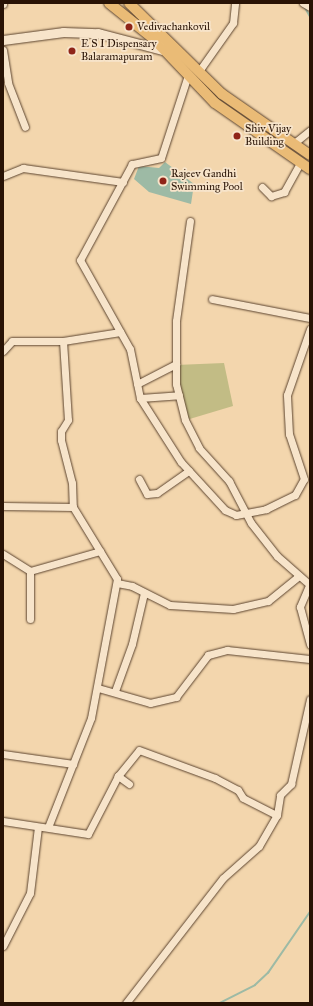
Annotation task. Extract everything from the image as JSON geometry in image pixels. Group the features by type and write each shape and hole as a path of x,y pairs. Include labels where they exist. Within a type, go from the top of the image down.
{"main road":[{"path":"109,3 199,71 222,94 310,155"},
{"path":"131,4 172,50 188,75 216,103 310,169"},
{"path":"3,40 63,32 98,33 172,50"}],"street":[{"path":"199,71 233,23 235,3"},
{"path":"303,3 310,7"},
{"path":"3,50 8,83 24,127"},
{"path":"188,75 161,158 132,164 80,260 130,349 140,398 189,471 225,510 236,515 248,514 295,495 304,479 289,434 287,395 310,329"},
{"path":"293,144 310,130"},
{"path":"262,187 271,196 284,192 300,163"},
{"path":"3,176 23,168 123,182"},
{"path":"190,220 176,321 176,364 179,395 185,420 199,448 225,476 248,514 277,556 310,584 300,607 310,645"},
{"path":"212,299 310,318"},
{"path":"3,351 12,341 63,341 120,332"},
{"path":"48,827 91,718 98,688 117,583 100,551 73,507 72,484 60,440 60,431 68,420 63,341"},
{"path":"137,384 176,364"},
{"path":"140,398 179,395"},
{"path":"139,479 147,494 152,493 189,471"},
{"path":"3,506 73,507"},
{"path":"3,554 30,571 100,551"},
{"path":"30,571 30,619"},
{"path":"117,583 144,592 170,605 233,609 268,601 299,576"},
{"path":"115,691 132,644 144,592"},
{"path":"98,688 115,691 150,703 176,697 208,655 227,650 310,659"},
{"path":"126,1003 223,878 259,846 277,815 280,794 291,784 310,699"},
{"path":"3,821 38,827 48,827 80,835 92,832 118,776 139,750 221,781 238,790 242,798 277,815"},
{"path":"3,754 73,764"},
{"path":"118,776 130,784"},
{"path":"3,946 30,893 38,827"}],"shaded area":[{"name":"Rajeev Gandhi Swimming Pool","path":"165,162 194,184 191,204 149,192 134,179 139,166 159,168"},
{"path":"224,363 233,406 183,421 176,365"}],"waterway":[{"path":"305,7 310,16"},
{"path":"220,1003 255,985 268,973 310,912"}],"place":[{"name":"Vedivachankovil","path":"129,27"},
{"name":"E S I Dispensary Balaramapuram","path":"72,51"},
{"name":"Shiv Vijay Building","path":"237,136"},
{"name":"Rajeev Gandhi Swimming Pool","path":"163,181"}]}
